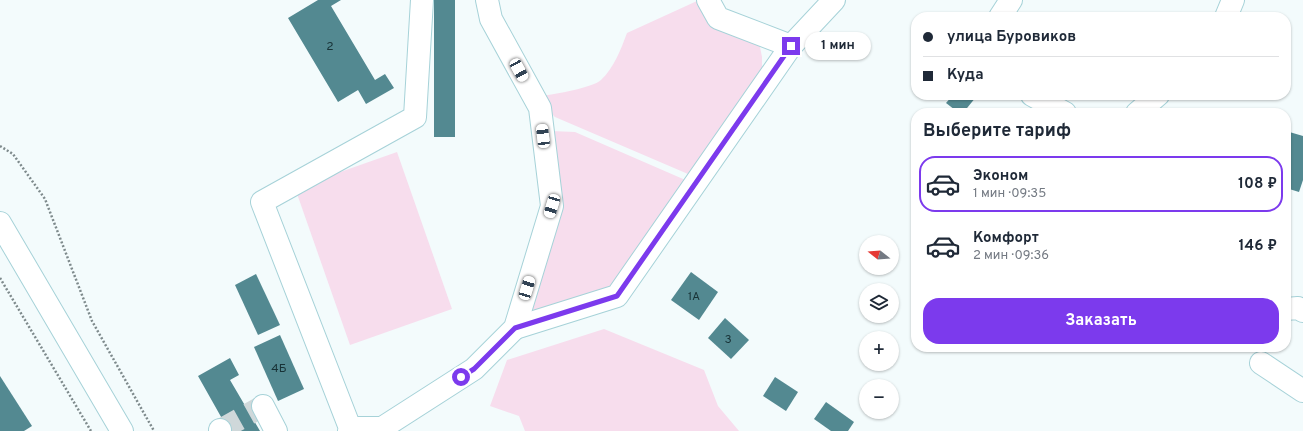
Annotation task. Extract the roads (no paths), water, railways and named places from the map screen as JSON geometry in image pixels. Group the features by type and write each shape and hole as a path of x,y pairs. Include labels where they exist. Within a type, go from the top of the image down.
{"street":[{"path":"422,0 415,117 262,202 349,429 382,428 474,369 515,328 617,296 791,46 834,0"},
{"path":"487,0 491,19 540,108 552,206 515,328"},
{"path":"708,0 718,18 791,46"},
{"path":"1003,12 1011,0"},
{"path":"1228,12 1233,0"},
{"path":"1041,100 1056,108"},
{"path":"1143,108 1152,100"},
{"path":"0,223 122,431"},
{"path":"1262,363 1303,391"},
{"path":"263,406 276,431"}],"tunnel":[{"path":"220,430 263,406"}]}
